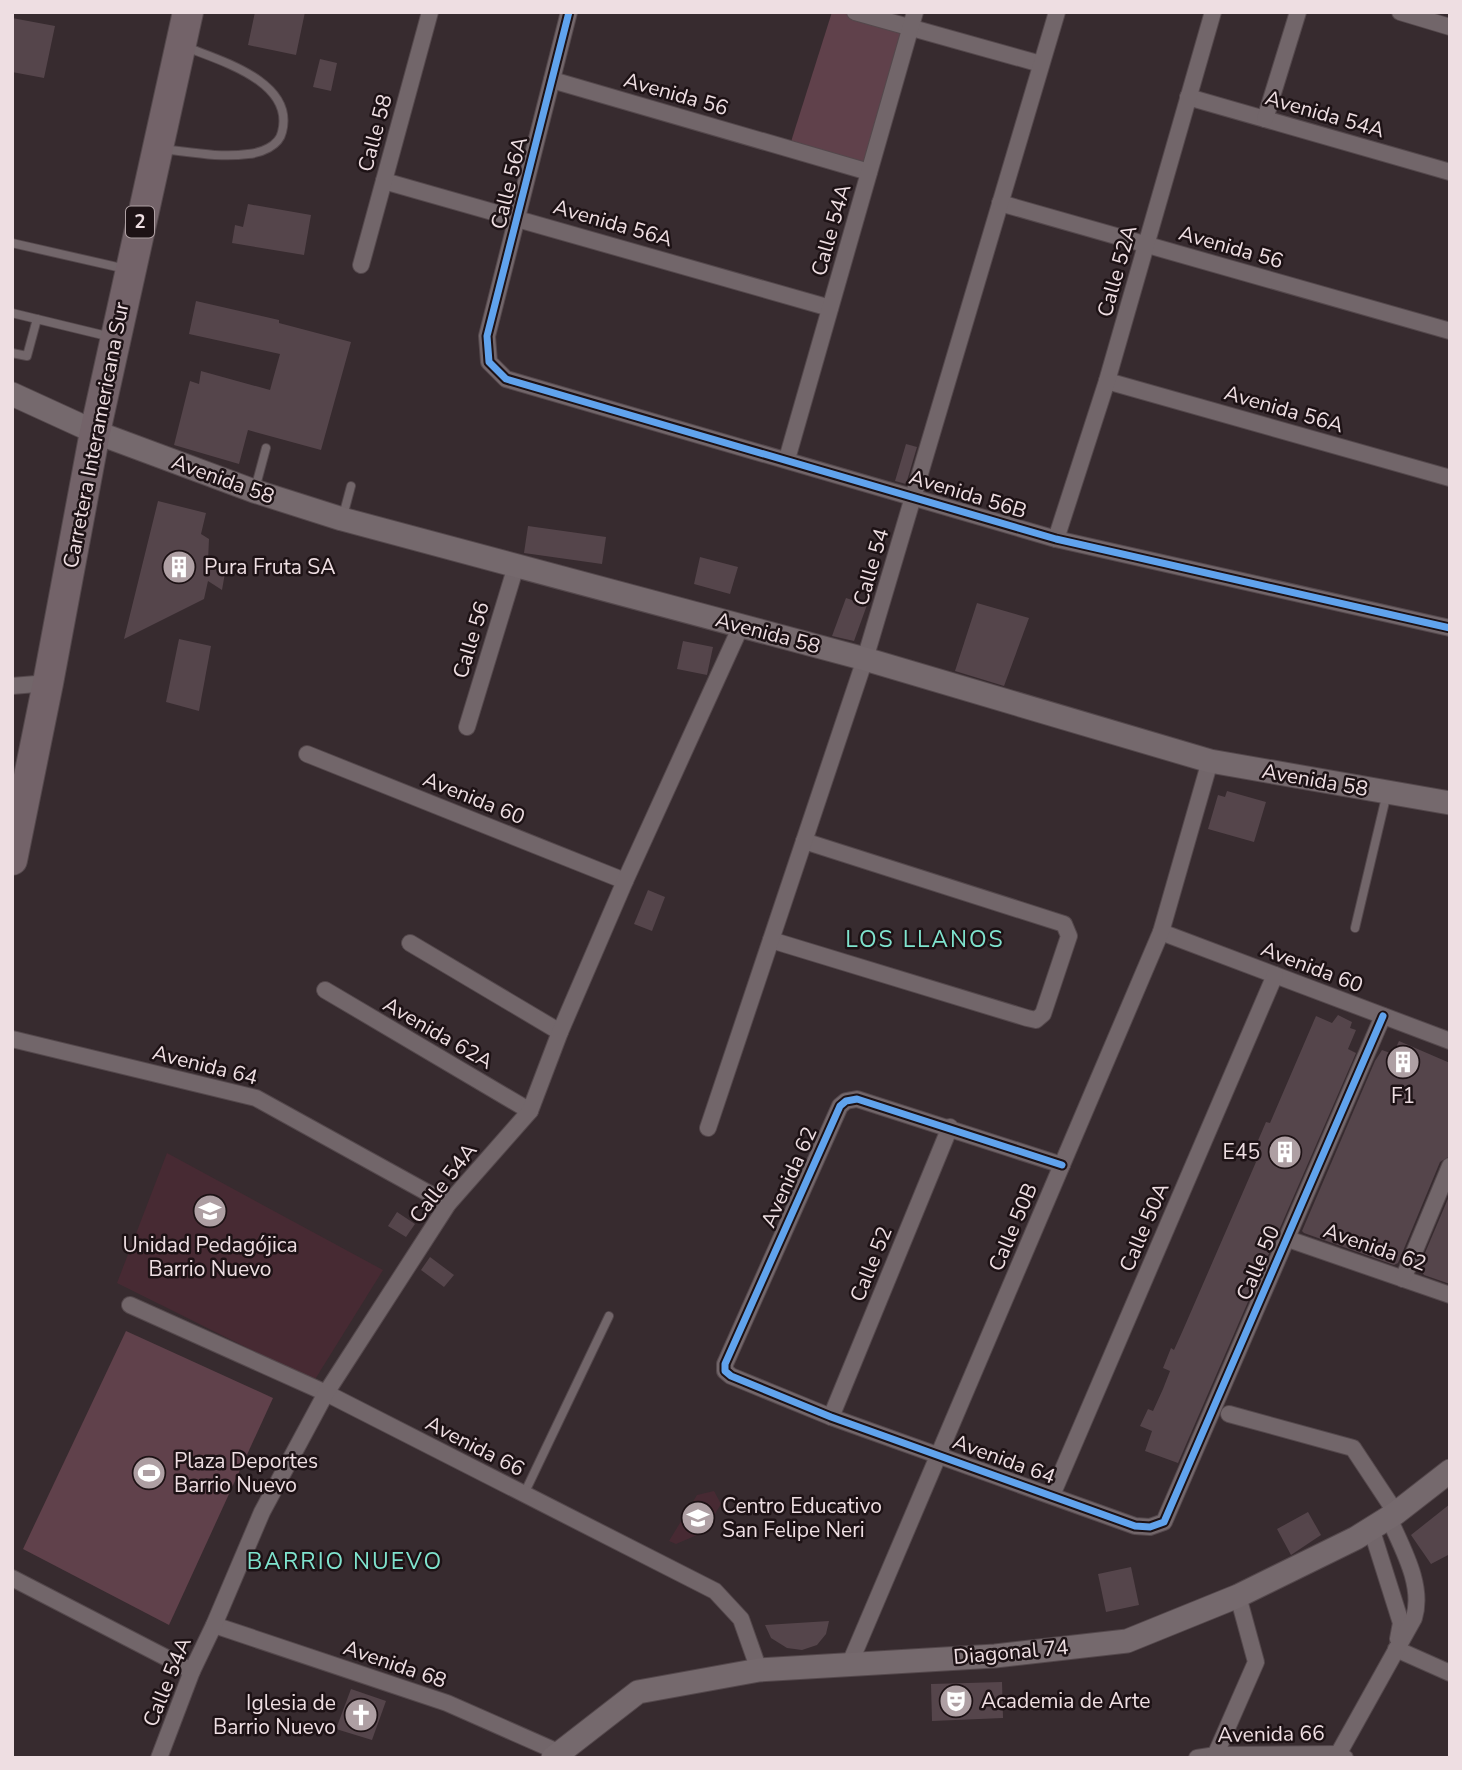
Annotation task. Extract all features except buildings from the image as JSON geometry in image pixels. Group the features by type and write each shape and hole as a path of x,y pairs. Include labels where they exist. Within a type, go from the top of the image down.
{"highway":[{"name":"Carretera Interamericana Sur","path":"12,860 95,432 188,12"}],"main road":[{"name":"Avenida 58","path":"12,394 95,432 254,491 342,519 865,659 1210,761 1450,803"},
{"name":"Diagonal 74","path":"556,1755 638,1692 759,1670 995,1656 1127,1641 1238,1596 1385,1520 1450,1471"}],"street":[{"name":"Calle 58","path":"361,265 429,12"},
{"name":"Calle 56A","path":"489,362 487,336 569,12"},
{"path":"855,12 913,20 1041,64"},
{"name":"Calle 54","path":"708,1128 865,659 1057,12"},
{"name":"Calle 52A","path":"1056,539 1107,381 1213,12"},
{"path":"1265,119 1298,12"},
{"path":"1400,12 1450,27"},
{"name":"Calle 54A","path":"787,459 913,20"},
{"name":"Avenida 56","path":"552,80 869,172"},
{"name":"Avenida 54A","path":"1188,97 1450,172"},
{"name":"Avenida 56A","path":"384,181 830,308"},
{"name":"Avenida 56","path":"1000,203 1450,331"},
{"name":"Avenida 56B","path":"489,362 506,379 1056,539 1450,628"},
{"name":"Avenida 56A","path":"1107,381 1450,478"},
{"name":"Calle 56","path":"467,727 516,566"},
{"name":"Calle 54A","path":"159,1758 192,1671 262,1512 326,1393 449,1204 530,1111 560,1032 625,881 741,626"},
{"path":"12,686 48,684"},
{"name":"Avenida 60","path":"307,754 625,881"},
{"name":"Calle 50B","path":"850,1663 1161,932 1210,761"},
{"path":"771,940 1036,1020 1043,1014 1069,936 1064,924 804,841"},
{"name":"Avenida 60","path":"1161,932 1450,1041"},
{"path":"410,943 560,1032"},
{"name":"Calle 50A","path":"1052,1495 1275,975"},
{"name":"Avenida 62A","path":"325,990 530,1111"},
{"name":"Calle 50","path":"1164,1522 1383,1016"},
{"name":"Avenida 64","path":"12,1039 256,1098 449,1204"},
{"name":"Avenida 62","path":"831,1417 731,1376 725,1371 725,1364 840,1106 846,1101 857,1100 950,1127 1062,1165"},
{"name":"Calle 52","path":"831,1417 950,1127"},
{"path":"1403,1279 1450,1166"},
{"name":"Avenida 62","path":"1288,1239 1450,1294"},
{"name":"Avenida 66","path":"130,1305 326,1393 715,1591 741,1619 759,1670"},
{"path":"1229,1413 1353,1448 1414,1577 1417,1609 1414,1618 1340,1757"},
{"name":"Avenida 64","path":"831,1417 1135,1525 1150,1527 1164,1522"},
{"path":"1385,1520 1401,1623 1396,1649"},
{"path":"12,1578 192,1671"},
{"path":"1215,1756 1256,1662 1238,1596"},
{"name":"Avenida 68","path":"214,1625 447,1703 556,1755"},
{"path":"1396,1649 1450,1673"},
{"name":"Avenida 66","path":"1197,1758 1340,1757"}],"lane":[{"path":"157,149 249,154 268,149 282,135 284,114 267,87 248,73 180,45"},
{"path":"12,243 129,270"},
{"path":"12,313 115,338"},
{"path":"12,353 27,356 37,319"},
{"path":"254,491 266,448"},
{"path":"342,519 351,486"},
{"path":"1355,928 1388,793"},
{"path":"524,1494 609,1316"}],"shaded area":[{"path":"832,12 855,12 911,28 869,172 789,148"},
{"name":"Unidad Pedagójica Barrio Nuevo","path":"167,1153 383,1270 314,1381 117,1283"},
{"name":"Plaza Deportes Barrio Nuevo","path":"126,1331 273,1398 169,1625 23,1549"},
{"name":"Centro Educativo San Felipe Neri","path":"714,1491 721,1504 704,1532 676,1544 669,1541 697,1495"}],"cycle path":[{"path":"569,12 487,336 489,362 506,379 1056,539 1450,628"},
{"path":"1062,1165 857,1099 846,1101 840,1106 725,1364 725,1371 731,1376 831,1417 1135,1526 1150,1527 1164,1522 1383,1016"}],"place":[{"name":"Pura Fruta SA","path":"179,567"},
{"name":"F1","path":"1403,1062"},
{"name":"E45","path":"1285,1152"},
{"name":"Unidad Pedagójica Barrio Nuevo","path":"210,1211"},
{"name":"Plaza Deportes Barrio Nuevo","path":"149,1473"},
{"name":"Centro Educativo San Felipe Neri","path":"698,1518"},
{"name":"Academia de Arte","path":"956,1701"},
{"name":"Iglesia de Barrio Nuevo","path":"361,1715"}],"district":[{"name":"LOS LLANOS","path":"925,939"},
{"name":"BARRIO NUEVO","path":"345,1561"}]}
